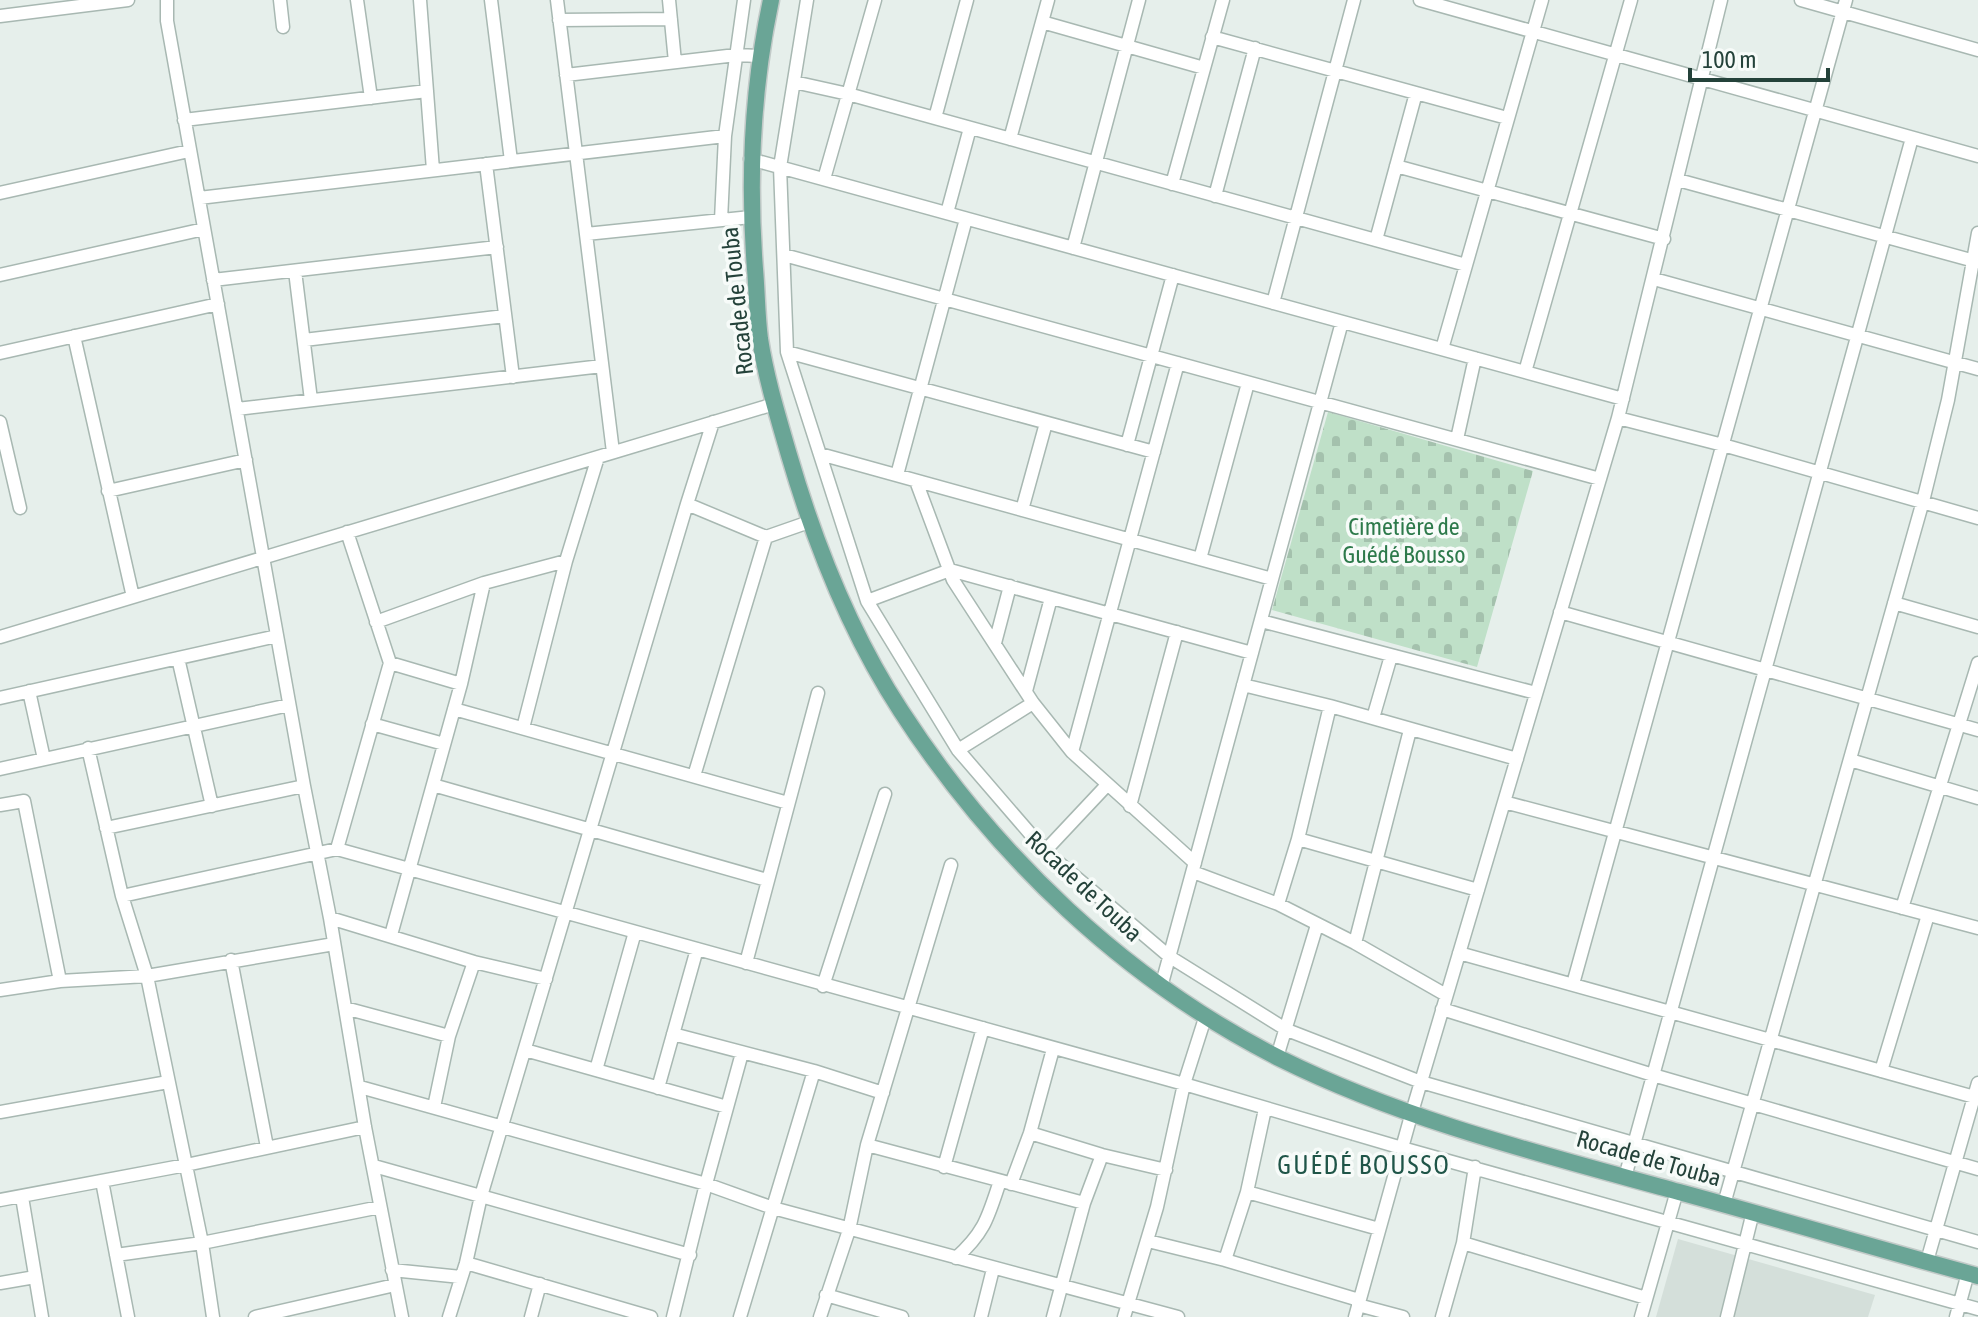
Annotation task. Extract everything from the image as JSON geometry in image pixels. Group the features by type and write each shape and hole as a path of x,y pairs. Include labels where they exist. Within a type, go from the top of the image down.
{"main road":[{"name":"Rocade de Touba","path":"771,0 759,56 750,159 751,217 760,337 774,404 809,522 842,602 900,710 964,800 1032,875 1070,912 1161,987 1277,1057 1356,1092 1625,1177 1973,1274"}],"street":[{"path":"0,16 128,0"},
{"path":"167,0 167,21 189,151 402,1317"},
{"path":"280,0 283,27"},
{"path":"357,0 371,98"},
{"path":"420,0 433,170"},
{"path":"491,0 511,161"},
{"path":"557,0 613,452"},
{"path":"669,0 675,62"},
{"path":"721,220 725,136 744,0"},
{"path":"807,0 780,167 787,352 867,601 958,750 1045,851 1170,957 1287,1030 1421,1082 1978,1242"},
{"path":"824,179 875,0"},
{"path":"935,118 967,0"},
{"path":"1010,139 1048,0"},
{"path":"1073,248 1139,0"},
{"path":"1172,184 1223,0"},
{"path":"1273,303 1354,0"},
{"path":"1442,349 1542,0"},
{"path":"1525,372 1631,0"},
{"path":"1357,1307 1446,995 1618,418 1721,0"},
{"path":"1801,0 1844,6 1978,50"},
{"path":"1426,1 1978,156"},
{"path":"1573,984 1844,6"},
{"path":"559,20 671,19"},
{"path":"1042,22 1204,68"},
{"path":"1212,37 1507,118"},
{"path":"1215,196 1255,48"},
{"path":"566,75 736,55 759,56"},
{"path":"794,82 848,94 1466,265"},
{"path":"184,120 427,91"},
{"path":"1376,240 1416,93"},
{"path":"947,213 970,128"},
{"path":"199,198 725,136"},
{"path":"1625,1177 1912,138"},
{"path":"0,193 189,151"},
{"path":"750,159 1623,399"},
{"path":"486,164 513,377"},
{"path":"1396,166 1664,239"},
{"path":"1678,180 1975,262"},
{"path":"586,234 751,217"},
{"path":"897,475 966,219"},
{"path":"0,275 204,229"},
{"path":"1724,1204 1923,501 1975,262 1978,233"},
{"path":"213,280 497,247"},
{"path":"784,255 1600,479"},
{"path":"295,271 311,400"},
{"path":"1127,445 1173,275"},
{"path":"1654,279 1978,369"},
{"path":"0,353 218,304"},
{"path":"304,340 505,316"},
{"path":"1161,987 1342,322"},
{"path":"74,336 133,597"},
{"path":"787,352 1154,452"},
{"path":"1457,439 1475,358"},
{"path":"1072,752 1178,363"},
{"path":"237,409 602,366"},
{"path":"1200,559 1248,383"},
{"path":"0,637 774,404"},
{"path":"1618,418 1978,518"},
{"path":"0,422 20,508"},
{"path":"449,1317 466,1263 481,1196 713,422"},
{"path":"1022,510 1046,423"},
{"path":"820,454 1272,579"},
{"path":"523,728 566,561 598,457"},
{"path":"108,491 246,460"},
{"path":"916,481 953,580 1029,697 1072,752 1194,868 1278,904 1446,995"},
{"path":"687,504 766,537 809,522"},
{"path":"337,849 390,663 347,532"},
{"path":"694,776 766,537"},
{"path":"376,622 484,583 566,561"},
{"path":"867,601 950,570 1252,653"},
{"path":"391,935 461,684 484,583"},
{"path":"995,643 1010,586"},
{"path":"958,750 1029,697 1051,598"},
{"path":"1894,603 1978,627"},
{"path":"1560,612 1978,730"},
{"path":"1261,621 1536,693"},
{"path":"1130,806 1177,632"},
{"path":"0,698 277,636"},
{"path":"1373,718 1391,656"},
{"path":"178,658 212,806"},
{"path":"390,663 461,684"},
{"path":"1902,908 1978,663"},
{"path":"1243,685 1330,706 1517,759"},
{"path":"29,691 44,759"},
{"path":"746,963 818,693"},
{"path":"0,769 289,705"},
{"path":"1278,904 1298,839 1330,706"},
{"path":"454,709 788,803"},
{"path":"372,724 444,744"},
{"path":"1355,943 1410,730"},
{"path":"88,748 122,896 147,976 202,1243 213,1317"},
{"path":"1850,760 1978,798"},
{"path":"433,785 767,880"},
{"path":"1045,851 1107,785"},
{"path":"106,828 304,786"},
{"path":"823,986 885,794"},
{"path":"0,805 24,801 60,981"},
{"path":"1504,802 1978,928"},
{"path":"1298,839 1478,890"},
{"path":"122,896 337,849 1747,1243 1958,1311 1978,1309"},
{"path":"820,1317 849,1230 867,1145 951,865"},
{"path":"1881,1071 1928,915"},
{"path":"330,918 474,962 546,979"},
{"path":"1277,1057 1317,925"},
{"path":"596,1070 635,932"},
{"path":"0,990 60,981 147,976 334,944"},
{"path":"658,1088 697,949"},
{"path":"1459,953 1976,1098"},
{"path":"231,960 267,1147"},
{"path":"434,1107 449,1036 474,962"},
{"path":"345,1008 449,1036"},
{"path":"1442,1009 1653,1075 1978,1169"},
{"path":"1124,1317 1148,1241 1184,1084 1206,1015"},
{"path":"944,1167 983,1028"},
{"path":"673,1034 814,1071 883,1093"},
{"path":"956,1258 977,1239 1030,1133 1053,1049"},
{"path":"525,1050 727,1107"},
{"path":"673,1317 742,1053"},
{"path":"740,1317 814,1071"},
{"path":"0,1112 168,1082"},
{"path":"1927,1261 1978,1083"},
{"path":"360,1087 706,1184 849,1230 1178,1317"},
{"path":"1225,1260 1247,1192 1265,1109"},
{"path":"0,1200 365,1127"},
{"path":"1030,1133 1166,1170"},
{"path":"867,1145 1084,1203"},
{"path":"1053,1317 1084,1203 1102,1155"},
{"path":"374,1166 690,1255"},
{"path":"1442,1317 1463,1243 1475,1167"},
{"path":"102,1181 128,1317"},
{"path":"1641,1317 1677,1191"},
{"path":"1247,1192 1379,1229"},
{"path":"22,1197 42,1317"},
{"path":"116,1255 202,1243 380,1207"},
{"path":"1727,1317 1753,1212"},
{"path":"1148,1241 1225,1260 1357,1307 1403,1317"},
{"path":"1463,1243 1646,1298"},
{"path":"466,1263 651,1317"},
{"path":"981,1317 993,1269"},
{"path":"392,1270 461,1277"},
{"path":"1958,1311 1973,1274"},
{"path":"0,1283 35,1277"},
{"path":"531,1317 540,1284"},
{"path":"255,1317 314,1311 395,1285"},
{"path":"826,1295 902,1317"},
{"path":"603,1317 607,1302"}],"shaded area":[{"path":"1678,1239 1875,1295 1868,1317 1656,1317"}],"green space":[{"name":"Cimetière de Guédé Bousso","path":"1328,412 1533,471 1477,667 1272,610"}],"district":[{"name":"GUÉDÉ BOUSSO","path":"1364,1165"}]}
